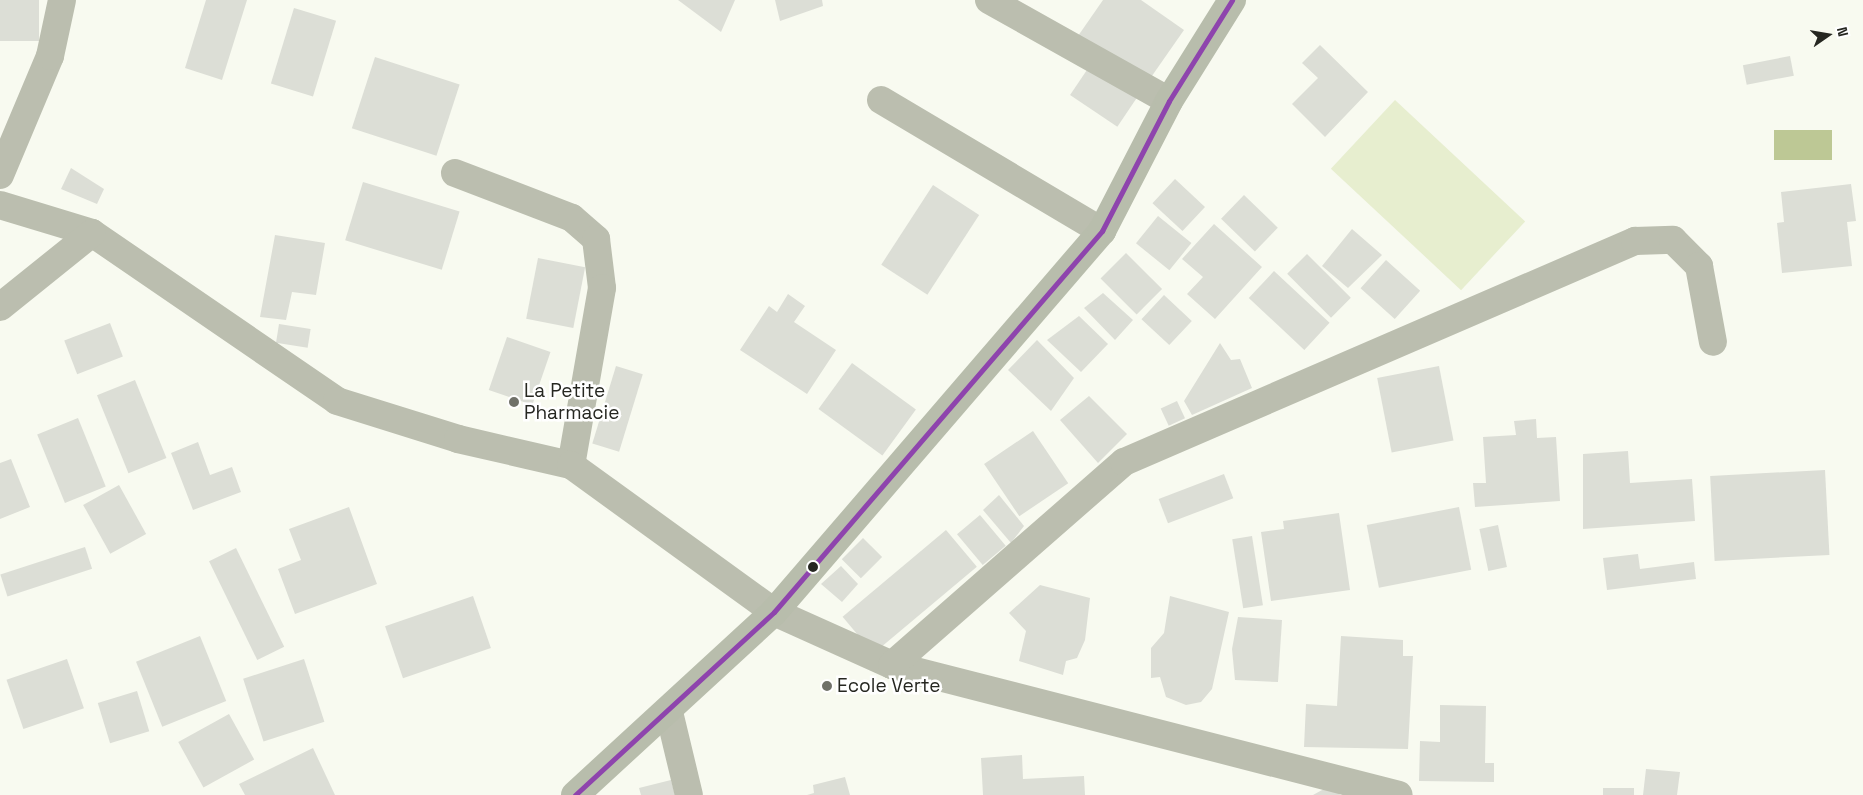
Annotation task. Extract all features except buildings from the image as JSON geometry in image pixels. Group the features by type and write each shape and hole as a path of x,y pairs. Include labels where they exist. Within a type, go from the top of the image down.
{"street":[{"path":"0,175 50,56 62,0"},
{"path":"988,0 1169,101"},
{"path":"575,795 669,712 774,612 1102,232 1169,101 1232,0"},
{"path":"881,100 1102,232"},
{"path":"455,173 572,218 596,239 602,288 571,465"},
{"path":"0,205 92,233 337,401 458,439 571,465 774,612 892,665 1347,786 1399,795"},
{"path":"0,307 92,233"},
{"path":"892,665 1124,462 1635,241 1672,240 1699,266 1713,342"},
{"path":"669,712 689,795"}],"shaded area":[{"path":"1395,100 1525,221 1461,290 1331,169"},
{"path":"1774,130 1832,130 1832,160 1774,160"}],"transit line":[{"path":"575,795 774,612 1102,231 1169,101 1232,0"}],"place":[{"name":"La Petite Pharmacie","path":"514,402"},
{"name":"Ecole Verte","path":"827,686"}]}
